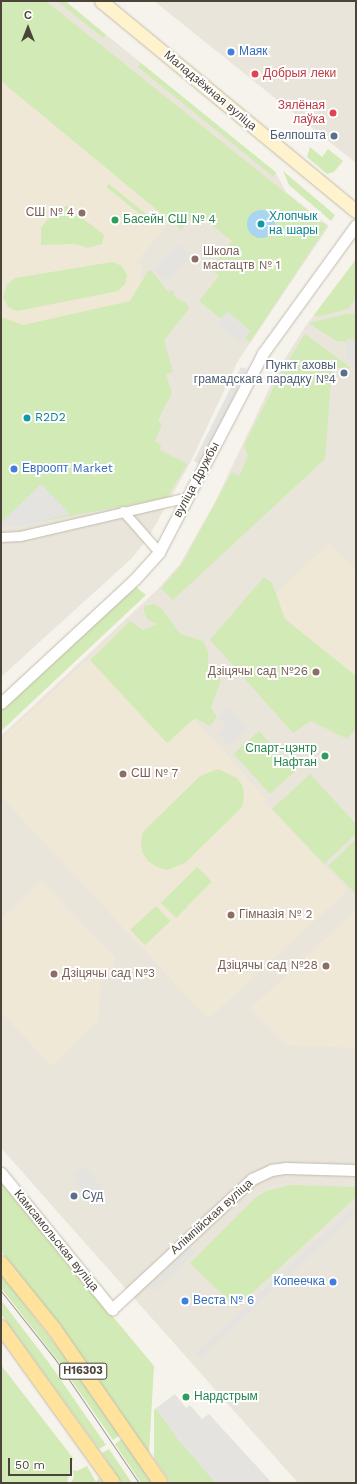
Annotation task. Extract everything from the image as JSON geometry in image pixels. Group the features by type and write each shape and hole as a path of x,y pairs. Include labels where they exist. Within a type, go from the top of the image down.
{"main road":[{"name":"Маладзёжная вуліца","path":"101,1 356,211"},
{"name":"Н16303","path":"1,1263 55,1330 161,1483"},
{"name":"Н16303","path":"1,1327 113,1483"}],"street":[{"name":"вуліца Дружбы","path":"1,703 135,579 159,552 263,353 356,225"},
{"path":"1,536 20,536 188,497"},
{"path":"123,511 159,552"},
{"name":"Алімпійская вуліца","path":"112,1309 252,1179 271,1170 286,1168 356,1170"},
{"name":"Камсамольская вуліца","path":"1,1173 112,1309"}],"shaded area":[{"path":"1,1 65,1 276,173 286,192 329,226 238,361 190,463 148,538 131,559 1,677"},
{"path":"154,1 356,1 356,163"},
{"name":"СШ № 4","path":"1,81 171,220 136,262 142,267 141,296 143,304 1,342"},
{"path":"177,244 190,255 168,282 155,271"},
{"path":"356,259 356,1483 298,1483 1,1148 1,736 157,590 180,564 215,502 279,368 305,327"},
{"path":"227,311 251,331 240,343 217,323"},
{"path":"347,339 356,340 356,365 346,358"},
{"path":"241,367 247,369 201,465 194,461"},
{"path":"41,484 70,514 21,526 1,526 1,523"},
{"name":"Дзіцячы сад №26","path":"330,543 354,569 356,568 356,714 236,630"},
{"name":"СШ № 7","path":"116,634 222,749 266,799 264,801 348,890 208,1019 1,796 1,739"},
{"path":"229,707 248,728 229,745 219,734 226,727 217,717"},
{"name":"Дзіцячы сад №3","path":"41,880 115,958 114,969 101,980 98,1021 52,1066 1,1012 1,919"},
{"name":"Дзіцячы сад №28","path":"356,910 356,1048 285,1045 250,1009"},
{"path":"84,1167 104,1189 92,1200 72,1178"},
{"path":"354,1206 356,1212 201,1358 195,1353"},
{"path":"189,1247 195,1253 156,1291 151,1285"},
{"path":"175,1394 186,1408 190,1405 202,1419 209,1414 272,1483 216,1483 178,1439 156,1408"}],"green space":[{"path":"1,1 46,1 327,226 250,342 199,301 219,276 210,269 232,241 196,212 181,230 1,81"},
{"path":"57,1 65,1 106,35 103,38"},
{"path":"141,63 276,173 273,176 138,67"},
{"path":"310,147 322,157 328,149 343,161 334,172 327,174 307,157"},
{"path":"283,171 335,215 331,221 289,185"},
{"path":"109,184 152,219 149,222 106,187"},
{"path":"67,206 104,235 102,244 87,248 76,244 41,245 41,228 57,208"},
{"path":"355,261 356,298 348,309 317,317 314,315"},
{"path":"112,262 122,266 127,275 125,284 118,291 17,311 8,307 3,297 7,285 15,278"},
{"path":"148,271 152,271 168,292 173,290 175,297 186,303 189,309 164,340 173,372 166,374 172,393 158,420 162,424 155,441 161,445 160,450 187,464 167,498 21,525 1,526 1,317 23,325 130,301"},
{"path":"347,314 356,314 356,340 348,339 347,342 336,341 309,323"},
{"path":"305,334 351,368 332,368 325,459 173,600 161,588 182,564 232,472 239,476 248,456 244,445 283,369"},
{"path":"264,577 272,583 285,619 356,676 356,729 347,739 311,721 293,733 210,640"},
{"path":"135,586 146,595 1,731 1,710"},
{"path":"154,604 162,609 180,634 203,641 208,652 208,664 221,680 211,707 217,717 210,726 195,718 167,743 90,660 130,621 143,630 157,624 148,620 144,612 144,606"},
{"path":"259,731 295,771 270,794 234,754"},
{"path":"218,769 237,778 243,787 244,797 242,807 185,863 167,870 157,867 148,861 142,852 141,842 143,832 200,776"},
{"path":"310,774 356,824 356,834 324,864 272,809"},
{"path":"356,839 356,894 328,866"},
{"path":"197,867 212,882 176,918 161,903"},
{"path":"156,906 170,921 145,945 130,930"},
{"path":"1,1182 154,1366 149,1453 52,1315 1,1251"},
{"path":"291,1185 356,1187 356,1197 236,1308 190,1263 254,1199 266,1191"},
{"path":"1,1274 62,1353 120,1435 113,1440 56,1358 1,1288"},
{"path":"1,1300 49,1363 106,1445 99,1449 1,1314"},
{"path":"1,1365 73,1458 67,1483 1,1483"},
{"path":"156,1408 178,1439 216,1483 171,1483 154,1458 154,1410"},
{"path":"122,1439 152,1483 141,1483 115,1444"},
{"path":"109,1449 132,1483 122,1483 102,1453"},
{"path":"87,1466 96,1482 99,1478 103,1483 71,1483 74,1477 73,1470 77,1471"}],"water":[{"path":"261,210 271,214 275,224 271,234 261,238 251,234 247,224 251,214"}],"tram line":[{"path":"1,1291 55,1359 139,1483"}],"place":[{"name":"Маяк","path":"231,52"},
{"name":"Добрыя леки","path":"255,74"},
{"name":"Зялёная лаўка","path":"333,113"},
{"name":"Белпошта","path":"334,136"},
{"name":"СШ № 4","path":"82,213"},
{"name":"Басейн СШ № 4","path":"115,220"},
{"name":"Хлопчык на шары","path":"261,224"},
{"name":"Школа мастацтв № 1","path":"195,259"},
{"name":"Пункт аховы грамадскага парадку №4","path":"344,373"},
{"name":"R2D2","path":"27,418"},
{"name":"Евроопт Market","path":"14,469"},
{"name":"Дзіцячы сад №26","path":"316,672"},
{"name":"Спарт-цэнтр Нафтан","path":"325,756"},
{"name":"СШ № 7","path":"123,774"},
{"name":"Гімназія № 2","path":"231,915"},
{"name":"Дзіцячы сад №28","path":"326,966"},
{"name":"Дзіцячы сад №3","path":"54,974"},
{"name":"Суд","path":"74,1196"},
{"name":"Копеечка","path":"333,1282"},
{"name":"Веста № 6","path":"185,1301"},
{"name":"Нардстрым","path":"186,1397"}]}
